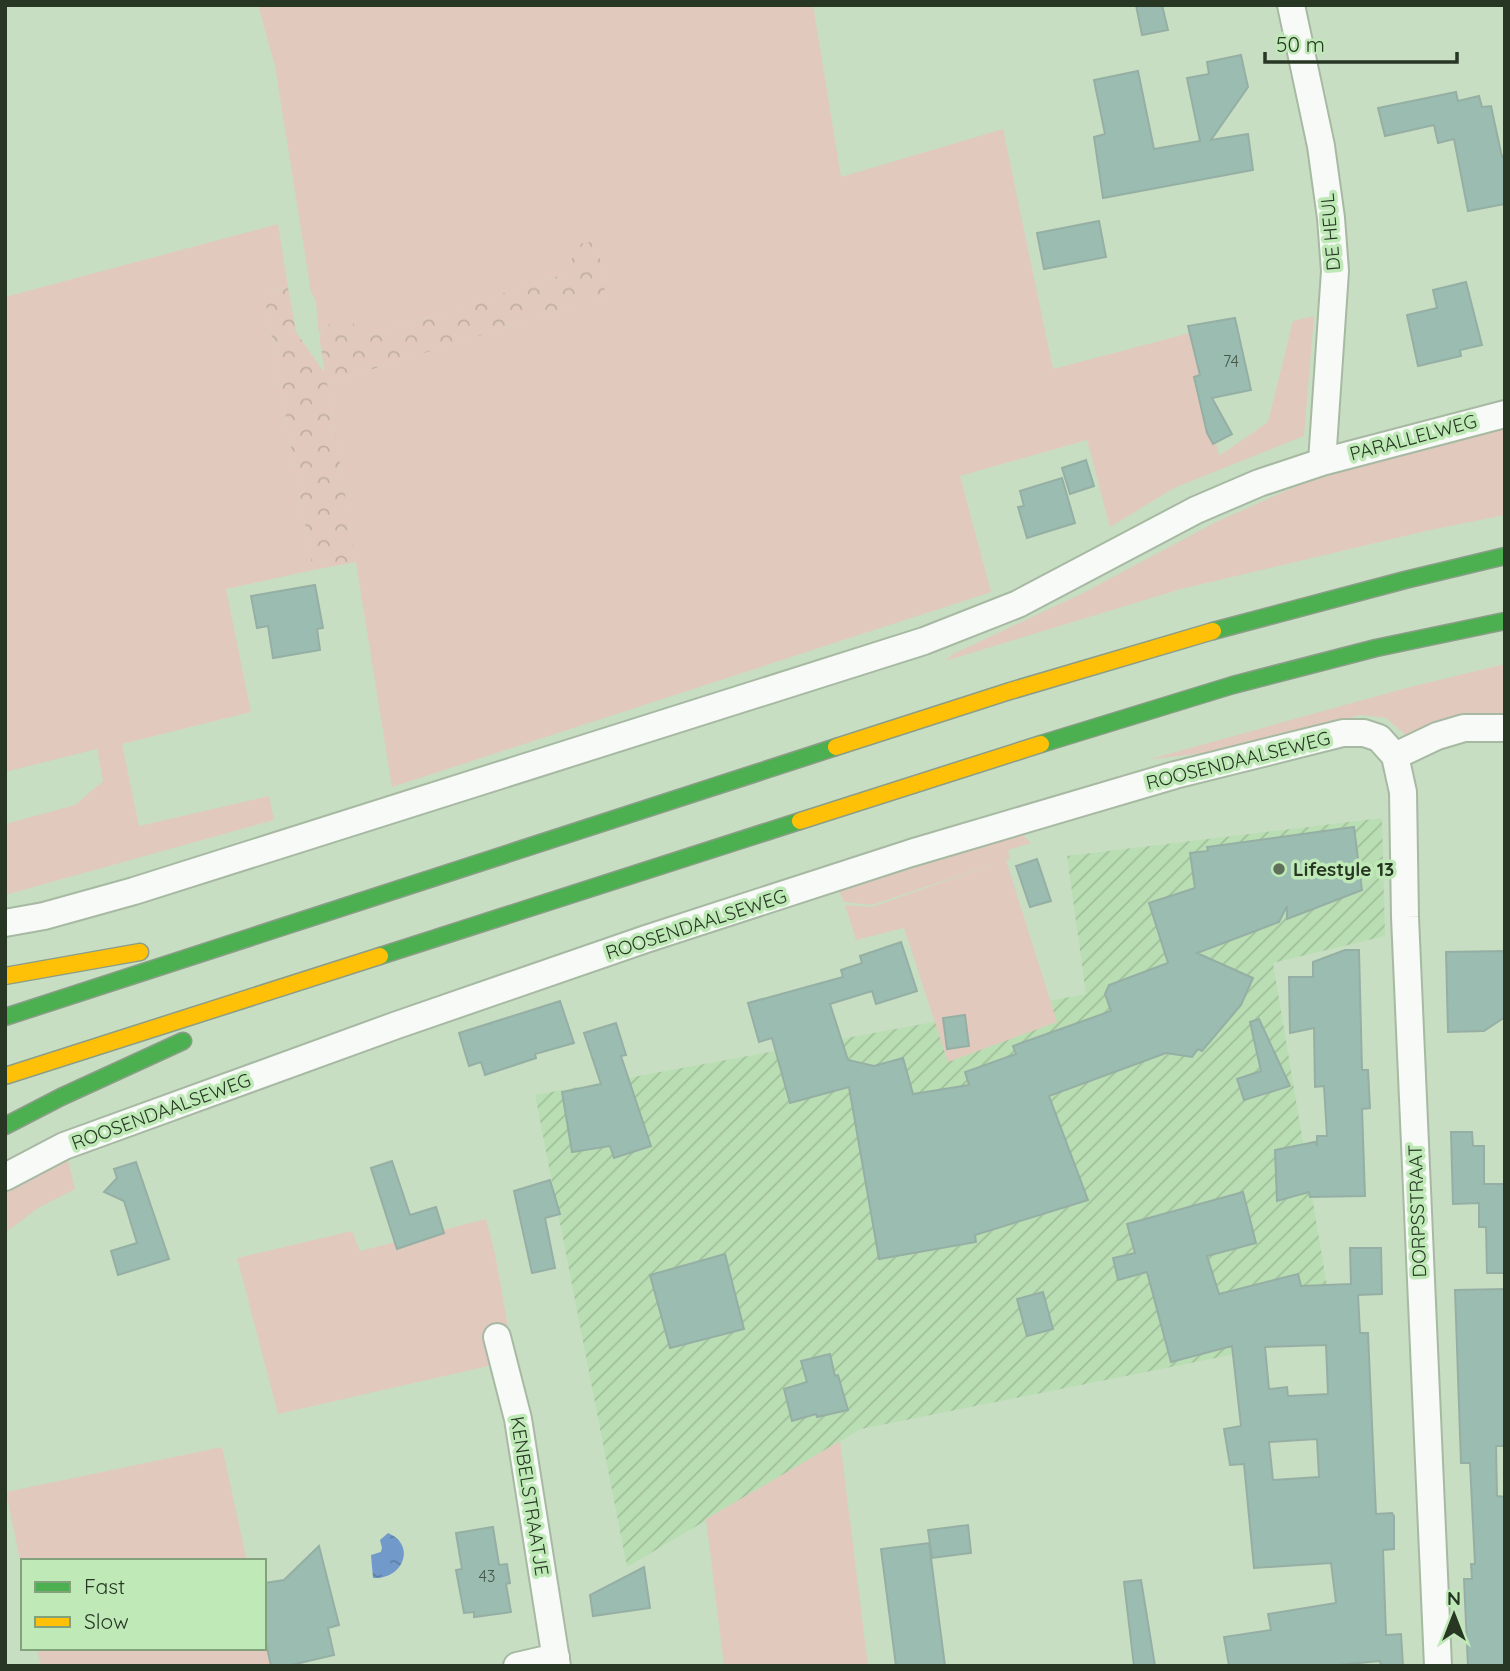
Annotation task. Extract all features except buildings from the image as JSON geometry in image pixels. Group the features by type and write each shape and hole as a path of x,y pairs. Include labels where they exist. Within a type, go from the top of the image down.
{"highway":[{"path":"5,1017 921,718 1198,634 1384,583 1505,556"},
{"path":"5,1076 1040,744 1233,685 1376,648 1505,621"},
{"path":"5,976 287,926"},
{"path":"222,1023 346,967"},
{"path":"5,1126 197,1034"}],"street":[{"name":"DE HEUL","path":"1291,5 1321,146 1335,271 1322,461"},
{"name":"PARALLELWEG","path":"1322,461 1505,414"},
{"path":"5,923 44,916 147,887 925,641 1018,604 1196,510 1259,483 1322,461"},
{"path":"1395,756 1437,736 1464,728 1505,728"},
{"name":"ROOSENDAALSEWEG","path":"5,1177 64,1146 397,1025 646,939 911,853 1175,775 1343,733 1364,733 1379,738 1395,756"},
{"name":"DORPSSTRAAT","path":"1395,756 1404,792 1405,917 1438,1666"},
{"name":"KENBELSTRAATJE","path":"496,1337 518,1419 556,1661 517,1666"}],"shaded area":[{"path":"1382,818 1385,936 1273,963 1335,1334 861,1429 627,1567 535,1095 1086,994 1067,856"}],"green space":[{"path":"258,5 813,5 841,177 1003,129 1053,369 1190,333 1219,456 1268,422 1293,321 1314,316 1304,436 1174,488 1110,527 1087,440 960,476 991,592 392,787 327,383 606,297 597,242 571,272 369,336 359,336 324,326 319,335 316,301 311,292 275,66"},
{"path":"278,224 288,287 264,293 313,570 226,589 251,712 122,744 139,826 269,796 274,820 5,895 5,824 75,805 103,781 97,749 5,772 5,297"},
{"path":"597,241 606,297 327,383 356,562 313,570 264,293 288,287 296,332 324,372 320,335 328,325 351,318 359,336 369,336 571,272 573,245"},
{"path":"1505,426 1505,515 1181,589 945,661 953,654 1081,594 1216,522 1319,476"},
{"path":"1505,664 1505,720 1461,721 1407,736 1386,718 1361,715 1227,750 1147,760 1406,688"},
{"path":"1019,832 1031,843 1008,850 1010,859 1006,860 1057,1022 948,1062 904,928 856,940 845,905 872,907 1000,862 872,905 844,902 839,891"},
{"path":"68,1160 75,1189 38,1208 5,1233 5,1194"},
{"path":"486,1219 514,1360 278,1414 237,1258 352,1231 360,1251"},
{"path":"840,1441 868,1666 724,1666 706,1519"},
{"path":"222,1447 247,1559 21,1559 21,1565 6,1492"},
{"path":"266,1645 271,1666 41,1666 37,1650 266,1650"}],"water":[{"path":"388,1533 402,1545 403,1561 392,1574 373,1578 371,1555 381,1552 380,1540"}],"traffic: fast":[{"path":"1213,631 1505,556"},
{"path":"1041,744 1233,685 1376,648 1505,621"},
{"path":"5,1017 836,747"},
{"path":"380,956 800,821"},
{"path":"5,1126 183,1041"}],"traffic: slow":[{"path":"836,747 1010,691 1213,631"},
{"path":"800,821 1041,744"},
{"path":"5,976 140,952"},
{"path":"5,1076 380,956"}],"place":[{"name":"Lifestyle 13","path":"1279,869"}]}
